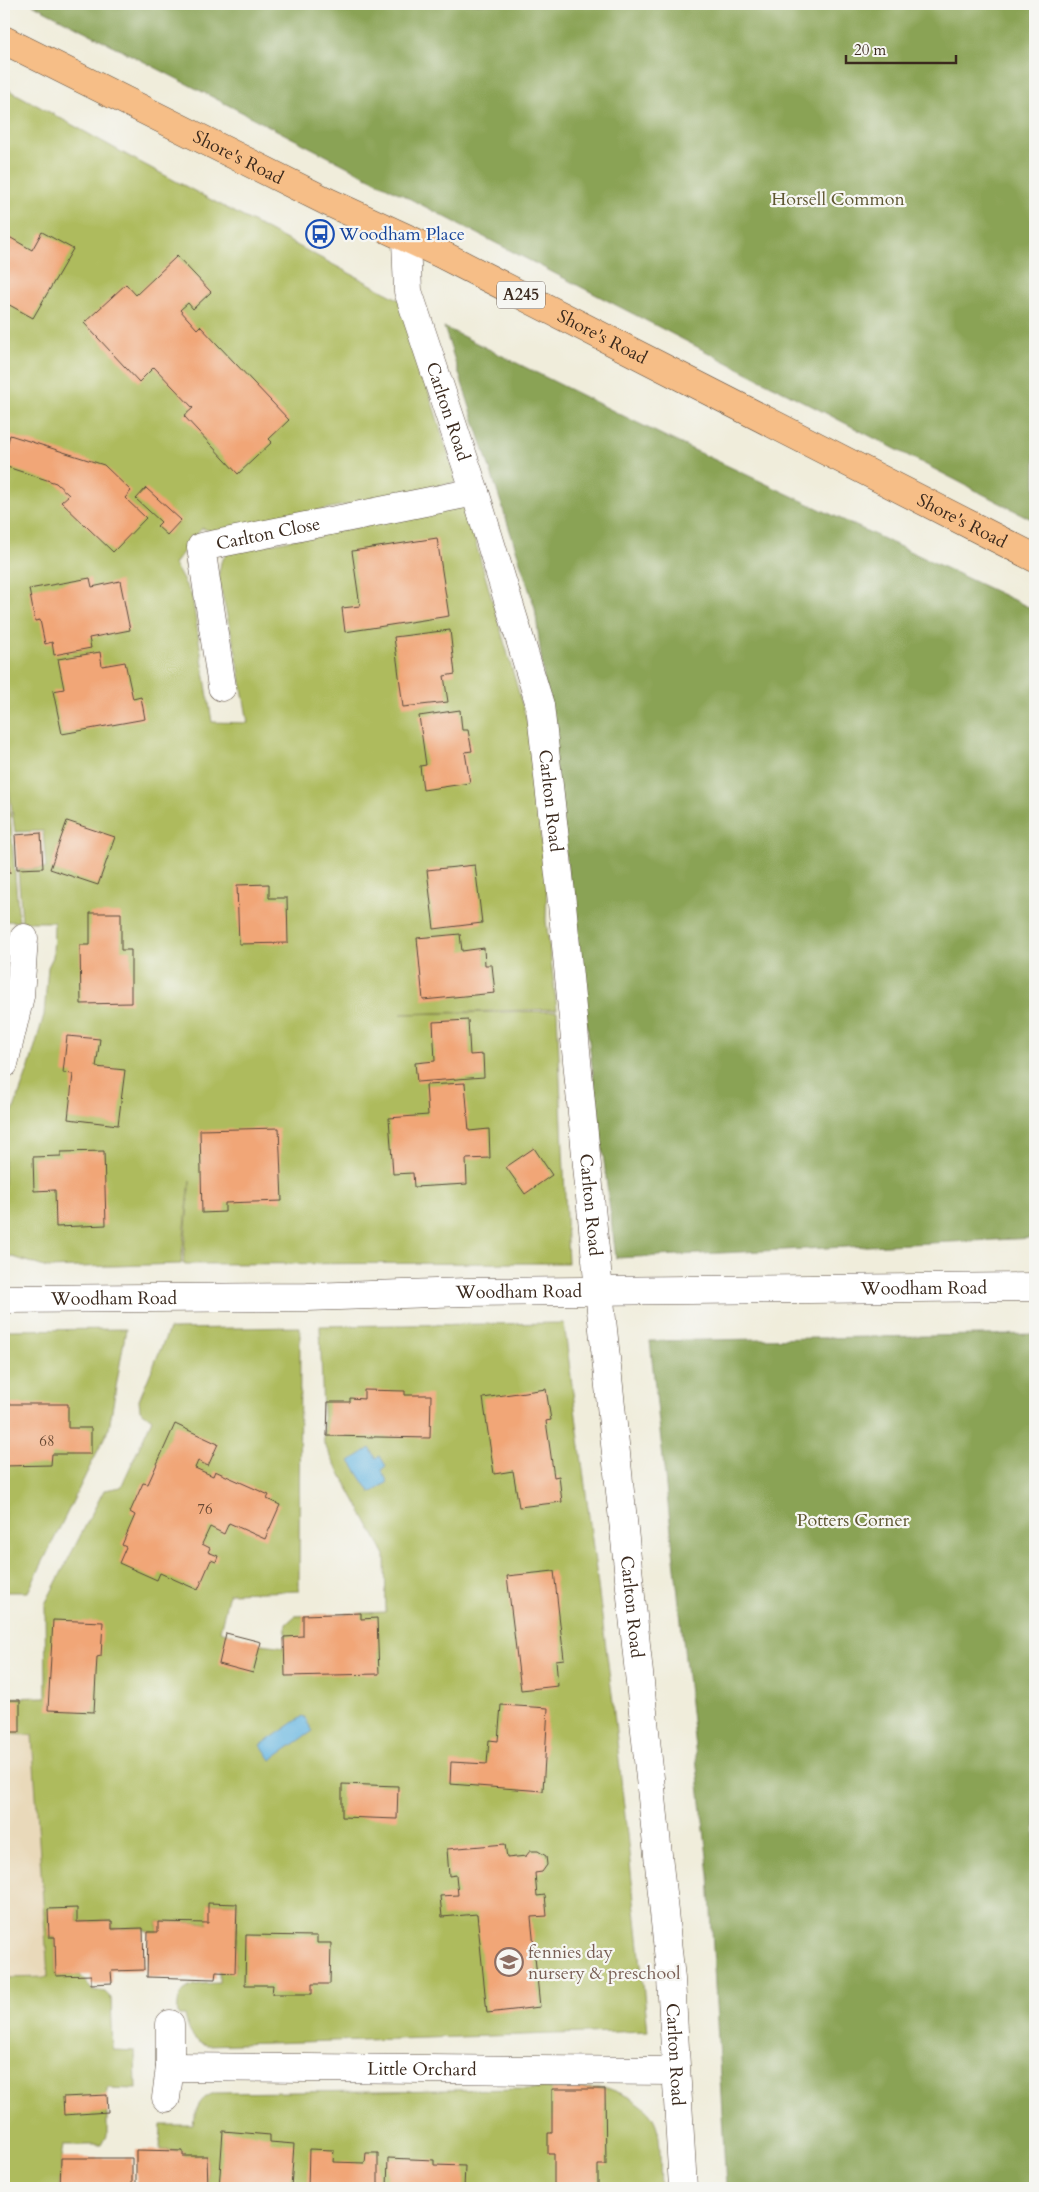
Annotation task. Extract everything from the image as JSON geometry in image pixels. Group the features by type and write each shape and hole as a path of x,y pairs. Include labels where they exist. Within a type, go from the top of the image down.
{"main road":[{"name":"Shore's Road","path":"4,40 406,240 441,254 1035,558"}],"street":[{"name":"Carlton Road","path":"406,240 408,291 475,492 540,705 561,893 599,1291 671,1979 683,2188"},
{"name":"Carlton Close","path":"222,687 201,546 475,492"},
{"path":"4,1064 20,996 24,938"},
{"name":"Woodham Road","path":"4,1299 307,1297 467,1292 1035,1288"},
{"path":"166,2098 170,2066 170,2024"},
{"name":"Little Orchard","path":"170,2066 675,2071"}],"shaded area":[{"path":"4,1734 32,1735 48,1978 4,2188"}],"green space":[{"name":"Horsell Common","path":"32,4 1035,4 1035,521"},
{"path":"4,87 134,159 400,300 457,482 214,532 202,528 174,564 192,596 212,722 248,723 236,653 218,578 221,562 228,552 465,506 531,735 547,880 546,920 557,1009 401,1014 557,1011 568,1263 183,1264 190,1180 181,1264 47,1268 4,1254 4,1136 29,1067 44,1015 48,967 53,957 54,922 22,922 18,870 46,868 43,831 15,832 6,766 19,922 4,921"},
{"path":"444,327 664,436 1035,610 1035,1238 616,1258 535,608"},
{"path":"564,1323 612,1694 648,2031 207,2045 197,2041 191,2034 185,2015 178,2015 178,2004 183,1991 188,1987 219,1983 219,1972 235,1972 237,1904 209,1903 208,1923 158,1922 158,1932 148,1932 142,1928 112,1929 112,1921 77,1922 77,1909 48,1910 49,1937 55,1937 56,1976 80,1975 93,1990 105,1992 111,1998 113,2050 135,2051 136,2089 107,2088 107,2136 102,2145 63,2145 60,2188 4,2188 4,1978 48,1977 32,1735 4,1734 4,1698 46,1697 45,1604 104,1490 121,1487 152,1419 140,1410 139,1400 169,1329 300,1327 299,1591 229,1593 220,1631 261,1644 285,1647 286,1624 295,1616 386,1612 385,1555 324,1444 320,1326"},
{"path":"126,1329 109,1428 28,1592 4,1592 4,1330"},
{"name":"Potters Corner","path":"1035,1334 1035,2188 726,2188 709,1875 650,1341"},
{"path":"607,2088 627,2096 651,2114 659,2137 661,2188 208,2188 207,2156 183,2156 183,2151 160,2150 161,2125 193,2125 199,2104 206,2097 216,2093"}],"water":[{"path":"370,1448 376,1458 380,1456 386,1466 381,1470 388,1482 371,1493 350,1461"},
{"path":"303,1716 313,1731 271,1760 261,1745"}],"building":[{"path":"42,232 73,249 33,318 4,302 4,234 32,250"},
{"path":"177,256 211,292 193,309 188,303 180,310 197,329 200,326 289,420 269,439 272,442 238,474 184,416 193,408 154,367 139,382 84,323 126,284 136,295"},
{"path":"10,435 104,465 131,491 125,498 146,518 113,552 61,502 69,495 56,483 4,466 4,455"},
{"path":"146,488 181,520 167,535 157,526 161,522 136,499"},
{"path":"437,538 449,616 345,632 342,608 360,606 352,551"},
{"path":"90,578 92,587 120,581 130,630 89,638 91,648 54,655 52,642 45,644 40,620 35,621 29,589"},
{"path":"450,630 455,674 444,676 448,702 403,707 394,637"},
{"path":"100,652 102,666 125,662 133,699 141,697 145,719 62,734 53,691 64,689 58,659"},
{"path":"460,710 462,730 468,730 472,751 465,752 470,783 423,790 420,766 426,765 419,716"},
{"path":"67,821 115,837 98,885 50,869"},
{"path":"41,833 43,868 17,869 15,835"},
{"path":"4,839 10,873 4,873"},
{"path":"475,865 482,923 434,929 427,870"},
{"path":"269,884 269,898 287,898 288,943 239,944 237,885"},
{"path":"90,913 121,913 121,950 131,950 131,1003 81,1004 80,945 90,945"},
{"path":"460,934 462,951 484,948 485,965 492,965 495,993 423,1000 417,938"},
{"path":"468,1020 470,1055 483,1054 484,1077 417,1082 415,1063 435,1061 433,1022"},
{"path":"67,1036 100,1039 96,1067 125,1070 118,1125 68,1119 73,1074 63,1073"},
{"path":"465,1083 469,1131 489,1129 490,1158 466,1159 467,1184 414,1187 413,1173 393,1174 389,1118 428,1115 426,1085"},
{"path":"279,1128 282,1201 225,1203 225,1212 202,1213 200,1130"},
{"path":"534,1148 552,1175 525,1194 506,1167"},
{"path":"104,1151 106,1225 56,1227 55,1190 34,1191 33,1157 61,1156 61,1152"},
{"path":"546,1389 551,1420 546,1421 554,1477 559,1476 562,1502 519,1507 513,1471 494,1474 483,1398"},
{"path":"364,1390 405,1391 405,1395 431,1395 430,1438 327,1436 328,1402 350,1402 350,1398 364,1399"},
{"path":"4,1404 68,1404 68,1428 91,1428 91,1454 52,1454 51,1465 4,1466"},
{"path":"175,1424 218,1444 208,1466 198,1461 195,1468 213,1476 215,1471 269,1495 267,1499 280,1505 265,1539 229,1523 224,1534 210,1527 202,1544 210,1548 208,1552 218,1556 216,1562 211,1560 198,1590 160,1573 157,1580 119,1563 126,1547 122,1545 135,1515 130,1512 143,1483 148,1484"},
{"path":"554,1571 564,1659 556,1660 558,1686 521,1690 507,1576"},
{"path":"361,1613 361,1619 377,1618 379,1674 285,1676 284,1637 303,1636 303,1615"},
{"path":"53,1620 103,1622 101,1656 97,1657 94,1712 48,1710"},
{"path":"226,1633 261,1642 253,1673 219,1664"},
{"path":"4,1700 20,1700 20,1732 4,1732"},
{"path":"501,1705 548,1708 543,1791 450,1784 451,1762 487,1764 489,1740 498,1741"},
{"path":"342,1784 398,1786 397,1819 342,1817"},
{"name":"fennies day nursery & preschool","path":"505,1844 507,1858 526,1856 530,1851 538,1851 546,1856 547,1865 542,1872 535,1873 537,1896 545,1895 547,1916 531,1917 540,2007 487,2013 477,1914 442,1917 440,1896 458,1895 456,1875 449,1876 447,1849"},
{"path":"208,1903 237,1904 235,1973 216,1972 215,1979 147,1977 148,1932 158,1932 158,1922 208,1923"},
{"path":"77,1908 77,1922 112,1921 112,1929 143,1928 144,1970 111,1971 112,1983 91,1984 91,1975 56,1976 55,1937 49,1937 48,1909"},
{"path":"246,1935 317,1936 317,1943 331,1943 330,1984 312,1984 312,1994 272,1994 273,1985 245,1985"},
{"path":"552,2089 605,2089 606,2165 598,2165 598,2188 554,2188 554,2154 548,2154 548,2133 552,2133"},
{"path":"107,2095 108,2112 64,2115 63,2097"},
{"path":"223,2131 270,2135 270,2142 294,2144 291,2188 219,2188"},
{"path":"309,2149 334,2150 333,2162 365,2163 366,2153 378,2153 378,2188 308,2188"},
{"path":"136,2150 183,2151 183,2156 207,2156 208,2188 136,2188"},
{"path":"61,2158 132,2158 132,2188 60,2188"},
{"path":"388,2158 434,2160 434,2165 465,2166 464,2188 387,2188"}],"place":[{"name":"Woodham Place","path":"320,234"},
{"name":"fennies day nursery & preschool","path":"509,1962"}]}
